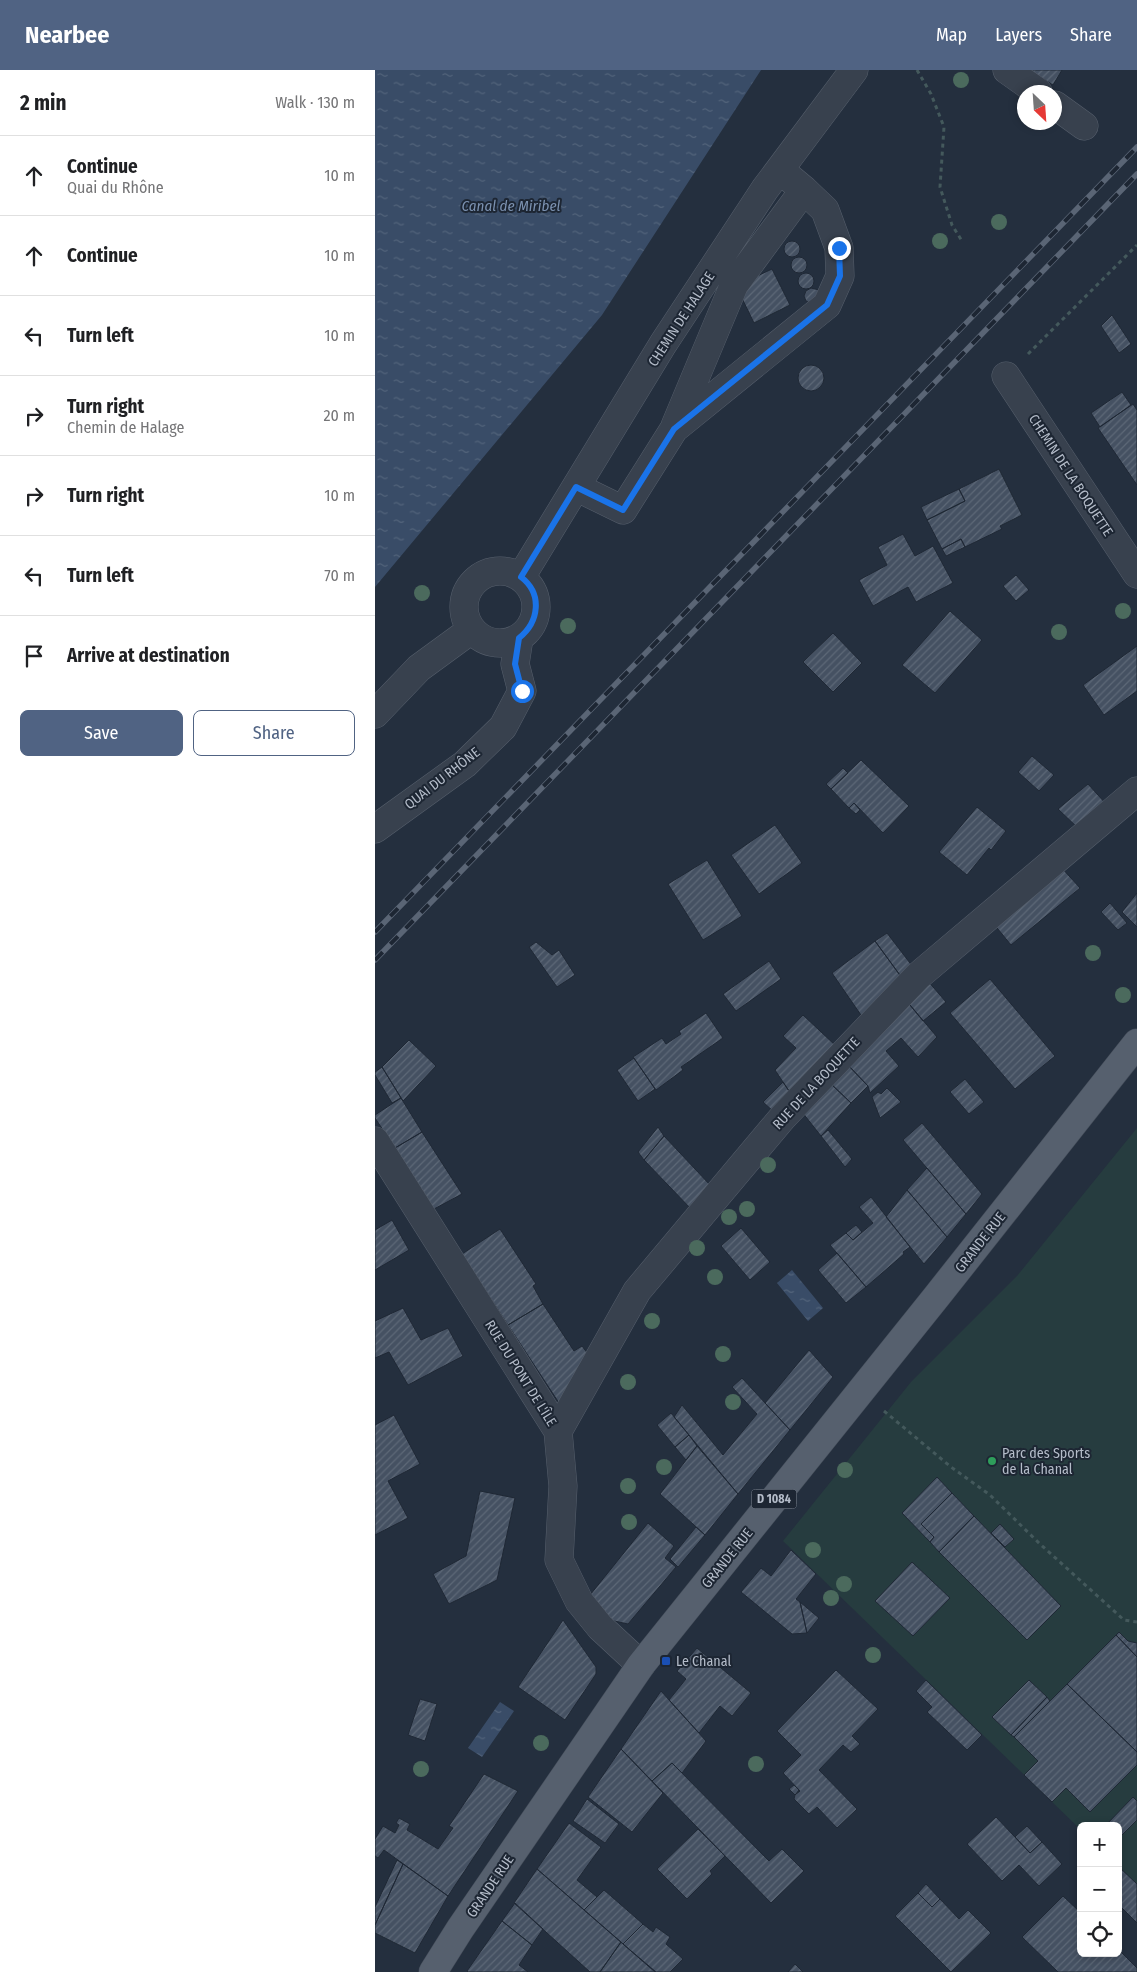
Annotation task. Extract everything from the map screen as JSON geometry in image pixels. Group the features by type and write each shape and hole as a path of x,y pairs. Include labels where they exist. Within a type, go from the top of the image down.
{"main road":[{"name":"GRANDE RUE","path":"433,1972 460,1928 641,1665 931,1304 1137,1043"}],"street":[{"name":"CHEMIN DE HALAGE","path":"521,577 663,344 780,170 853,70"},
{"path":"1007,70 1028,85"},
{"path":"1062,110 1084,126"},
{"path":"674,429 827,305 840,276 839,248 825,210 780,170"},
{"path":"576,487 623,510 674,429 734,285 804,190"},
{"name":"CHEMIN DE LA BOQUETTE","path":"1006,376 1133,560"},
{"path":"503,571 521,577 531,588 536,599 537,610 534,621 528,631 509,643 497,644 486,641 471,630 465,616 464,604 467,593 481,576 492,572 503,571"},
{"path":"375,714 419,668 471,630"},
{"name":"QUAI DU RHÔNE","path":"375,828 465,764 503,727 522,691 515,664 519,638"},
{"name":"RUE DE LA BOQUETTE","path":"558,1431 637,1291 783,1117 918,976 1137,791"},
{"name":"RUE DU PONT DE L'ÎLE","path":"375,1141 558,1431 563,1486 559,1560 579,1601 600,1627 641,1665"}],"path":[{"path":"917,70 931,94 944,127 940,187 952,225 962,241"},
{"path":"1006,376 1137,245"},
{"path":"878,1405 951,1467 990,1495 1040,1544 1124,1620 1137,1622"}],"green space":[{"name":"Parc des Sports de la Chanal","path":"1137,1128 1137,1884 1122,1870 1122,1822 1077,1822 1077,1826 783,1541 911,1382 1017,1276"}],"water":[{"name":"Canal de Miribel","path":"375,70 761,70 602,315 375,587"},
{"path":"792,1270 823,1308 808,1321 777,1283"},
{"path":"500,1702 514,1711 482,1757 468,1748"}],"building":[{"path":"1029,70 1062,70 1053,85"},
{"path":"789,241 795,241 800,246 798,255 789,257 784,252 784,246"},
{"path":"796,257 802,257 807,262 805,271 796,273 791,268 791,262"},
{"path":"772,269 790,305 754,323 736,286"},
{"path":"803,273 809,273 814,278 812,287 803,289 798,284 798,278"},
{"path":"811,288 819,290 812,304 806,301 804,296 806,291"},
{"path":"1112,315 1131,344 1119,353 1101,326"},
{"path":"811,365 820,369 824,378 820,387 811,391 802,387 798,378 802,369"},
{"path":"1122,392 1131,405 1100,427 1091,413"},
{"path":"1133,404 1137,410 1137,485 1098,428"},
{"path":"999,469 1022,515 1000,526 1002,529 965,547 961,539 942,549 927,520 965,501 959,489"},
{"path":"959,489 965,501 927,520 921,507"},
{"path":"903,534 915,556 933,546 953,583 916,602 908,587 873,606 859,580 887,565 878,547"},
{"path":"961,539 965,547 946,556 942,549"},
{"path":"1016,575 1029,590 1016,601 1003,586"},
{"path":"950,611 982,640 935,693 902,665"},
{"path":"833,633 862,663 833,692 803,662"},
{"path":"1137,646 1137,691 1104,715 1083,685"},
{"path":"1032,756 1054,775 1039,791 1018,772"},
{"path":"861,760 909,806 883,833 854,803 849,808 831,789"},
{"path":"843,768 848,773 831,789 826,784"},
{"path":"1088,784 1107,805 1079,829 1058,809"},
{"path":"854,803 860,810 856,814 849,808"},
{"path":"977,807 1006,831 967,875 939,852"},
{"path":"775,825 802,863 759,894 731,855"},
{"path":"707,860 742,916 703,940 668,884"},
{"path":"1060,866 1080,888 1011,945 993,923"},
{"path":"1137,893 1137,927 1122,912"},
{"path":"1110,903 1127,923 1118,930 1101,912"},
{"path":"887,933 913,967 902,978 875,941"},
{"path":"875,941 902,978 863,1018 832,973"},
{"path":"536,942 552,955 559,950 575,975 557,987 529,947"},
{"path":"769,961 781,979 736,1011 723,994"},
{"path":"990,979 1055,1056 1015,1089 950,1013"},
{"path":"927,980 946,1002 923,1021 905,999"},
{"path":"905,999 937,1037 918,1057 901,1038 886,1051 899,1066 870,1093 868,1086 846,1063"},
{"path":"706,1013 723,1038 681,1067 683,1070 656,1090 633,1057 662,1038 666,1044 681,1034 679,1031"},
{"path":"803,1015 836,1046 791,1094 775,1070 796,1048 783,1036"},
{"path":"409,1040 436,1066 403,1101 382,1067"},
{"path":"634,1058 655,1089 638,1101 617,1070"},
{"path":"846,1063 868,1086 851,1103 829,1082"},
{"path":"382,1067 401,1098 392,1103 375,1075 375,1072"},
{"path":"965,1079 984,1102 969,1114 950,1092"},
{"path":"783,1082 791,1094 774,1112 763,1102"},
{"path":"829,1082 851,1103 821,1136 802,1112"},
{"path":"887,1088 901,1102 880,1118 872,1097 878,1092 881,1094"},
{"path":"401,1098 422,1132 395,1148 375,1118 375,1115"},
{"path":"922,1123 982,1194 966,1214 903,1140"},
{"path":"658,1127 664,1136 644,1160 638,1152"},
{"path":"828,1130 852,1159 845,1167 821,1136"},
{"path":"422,1132 462,1194 434,1209 395,1148"},
{"path":"664,1136 711,1186 692,1210 644,1160"},
{"path":"927,1168 966,1214 947,1237 907,1190"},
{"path":"907,1190 947,1237 924,1264 886,1217"},
{"path":"871,1197 910,1247 866,1287 830,1245 846,1233 853,1240 873,1223 859,1207"},
{"path":"392,1220 409,1250 375,1270 375,1230"},
{"path":"856,1225 862,1232 853,1240 846,1233"},
{"path":"741,1228 770,1262 750,1280 721,1246"},
{"path":"500,1229 536,1284 533,1286 543,1304 508,1325 462,1254"},
{"path":"837,1253 866,1287 846,1303 818,1270"},
{"path":"543,1304 574,1351 582,1346 591,1358 561,1406 508,1325"},
{"path":"403,1308 421,1340 448,1328 463,1356 408,1385 389,1352 375,1358 375,1321"},
{"path":"809,1350 833,1377 790,1430 765,1403"},
{"path":"742,1378 790,1430 738,1494 674,1417 682,1405 723,1455 757,1414 732,1387"},
{"path":"671,1413 689,1435 675,1447 657,1425"},
{"path":"394,1415 420,1464 388,1481 408,1518 375,1535 375,1425"},
{"path":"689,1435 697,1446 686,1460 675,1447"},
{"path":"697,1446 738,1494 705,1535 660,1494"},
{"path":"937,1477 952,1493 921,1524 934,1537 930,1542 902,1513"},
{"path":"480,1491 515,1498 497,1580 449,1604 433,1574 466,1556"},
{"path":"952,1493 974,1516 939,1552 930,1542 934,1537 921,1524"},
{"path":"974,1516 1061,1606 1027,1640 939,1552"},
{"path":"648,1523 674,1546 665,1558 676,1567 628,1624 596,1617 586,1600"},
{"path":"1000,1524 1014,1539 1005,1547 991,1533"},
{"path":"696,1527 705,1535 678,1567 670,1559"},
{"path":"791,1550 816,1574 796,1599 800,1602 807,1633 792,1634 741,1592 761,1568 771,1576"},
{"path":"912,1562 950,1598 913,1636 875,1601"},
{"path":"800,1602 819,1618 807,1633"},
{"path":"563,1620 596,1667 596,1674 565,1720 518,1687"},
{"path":"1119,1632 1128,1641 1137,1643 1137,1657 1116,1635"},
{"path":"1116,1635 1137,1657 1137,1752 1067,1684"},
{"path":"697,1648 751,1693 732,1716 720,1706 699,1733 669,1700 686,1679 677,1671"},
{"path":"836,1670 878,1709 852,1736 860,1744 851,1752 843,1745 819,1770 857,1809 837,1828 817,1807 809,1814 794,1799 795,1795 800,1791 783,1773 801,1755 777,1731"},
{"path":"926,1680 982,1735 967,1750 927,1712 932,1707 916,1691"},
{"path":"1029,1680 1047,1697 1011,1735 992,1717"},
{"path":"1067,1684 1137,1752 1137,1765 1090,1812 1066,1788 1052,1802 1024,1775 1038,1761 1014,1737"},
{"path":"661,1691 706,1741 682,1773 672,1763 652,1781 621,1749"},
{"path":"1047,1697 1050,1701 1014,1737 1011,1735"},
{"path":"420,1699 437,1704 425,1741 408,1735"},
{"path":"621,1749 663,1793 632,1832 588,1797"},
{"path":"672,1763 769,1861 782,1849 804,1871 771,1903 652,1781"},
{"path":"484,1774 518,1791 448,1896 384,1850 378,1858 375,1856 375,1839 383,1826 395,1833 399,1825 396,1823 399,1818 410,1824 407,1830 438,1849 453,1828 449,1826"},
{"path":"794,1785 799,1790 795,1795 789,1789"},
{"path":"1133,1797 1137,1801 1137,1820 1122,1835 1122,1822 1109,1822"},
{"path":"587,1799 619,1824 605,1843 573,1821"},
{"path":"996,1817 1030,1853 1042,1842 1062,1864 1039,1886 1019,1865 1002,1881 967,1844"},
{"path":"569,1823 601,1847 577,1880 597,1897 584,1910 537,1869"},
{"path":"1027,1826 1042,1842 1030,1853 1015,1837"},
{"path":"698,1829 725,1856 710,1871 712,1874 687,1899 657,1869"},
{"path":"397,1860 403,1864 375,1925 375,1907"},
{"path":"403,1864 448,1896 415,1953 375,1933 375,1925"},
{"path":"537,1869 621,1942 600,1972 590,1972 514,1903"},
{"path":"1122,1870 1137,1884 1137,1923 1122,1908"},
{"path":"926,1884 940,1899 932,1907 918,1893"},
{"path":"604,1890 643,1924 623,1944 584,1910"},
{"path":"918,1893 932,1907 940,1899 959,1919 968,1910 991,1933 951,1972 895,1916"},
{"path":"1063,1896 1077,1909 1077,1957 1122,1957 1122,1953 1137,1968 1137,1972 1058,1972 1022,1937"},
{"path":"515,1903 543,1929 532,1945 502,1921"},
{"path":"502,1921 532,1945 519,1965 528,1972 468,1972 467,1971"},
{"path":"643,1924 653,1932 656,1927 670,1937 666,1944 683,1959 670,1972 656,1972 623,1944"},
{"path":"621,1942 623,1944 655,1972 600,1972"},
{"path":"795,1964 803,1972 788,1972"}],"railway":[{"path":"375,932 1137,147"},
{"path":"375,960 1137,174"}],"place":[{"name":"Parc des Sports de la Chanal","path":"992,1461"},
{"name":"Le Chanal","path":"666,1661"}],"route":[{"path":"522,691 515,664 519,638 528,631 534,621 537,610 536,599 531,588 521,577 576,487 623,510 674,429 827,305 840,276 839,248"}]}
